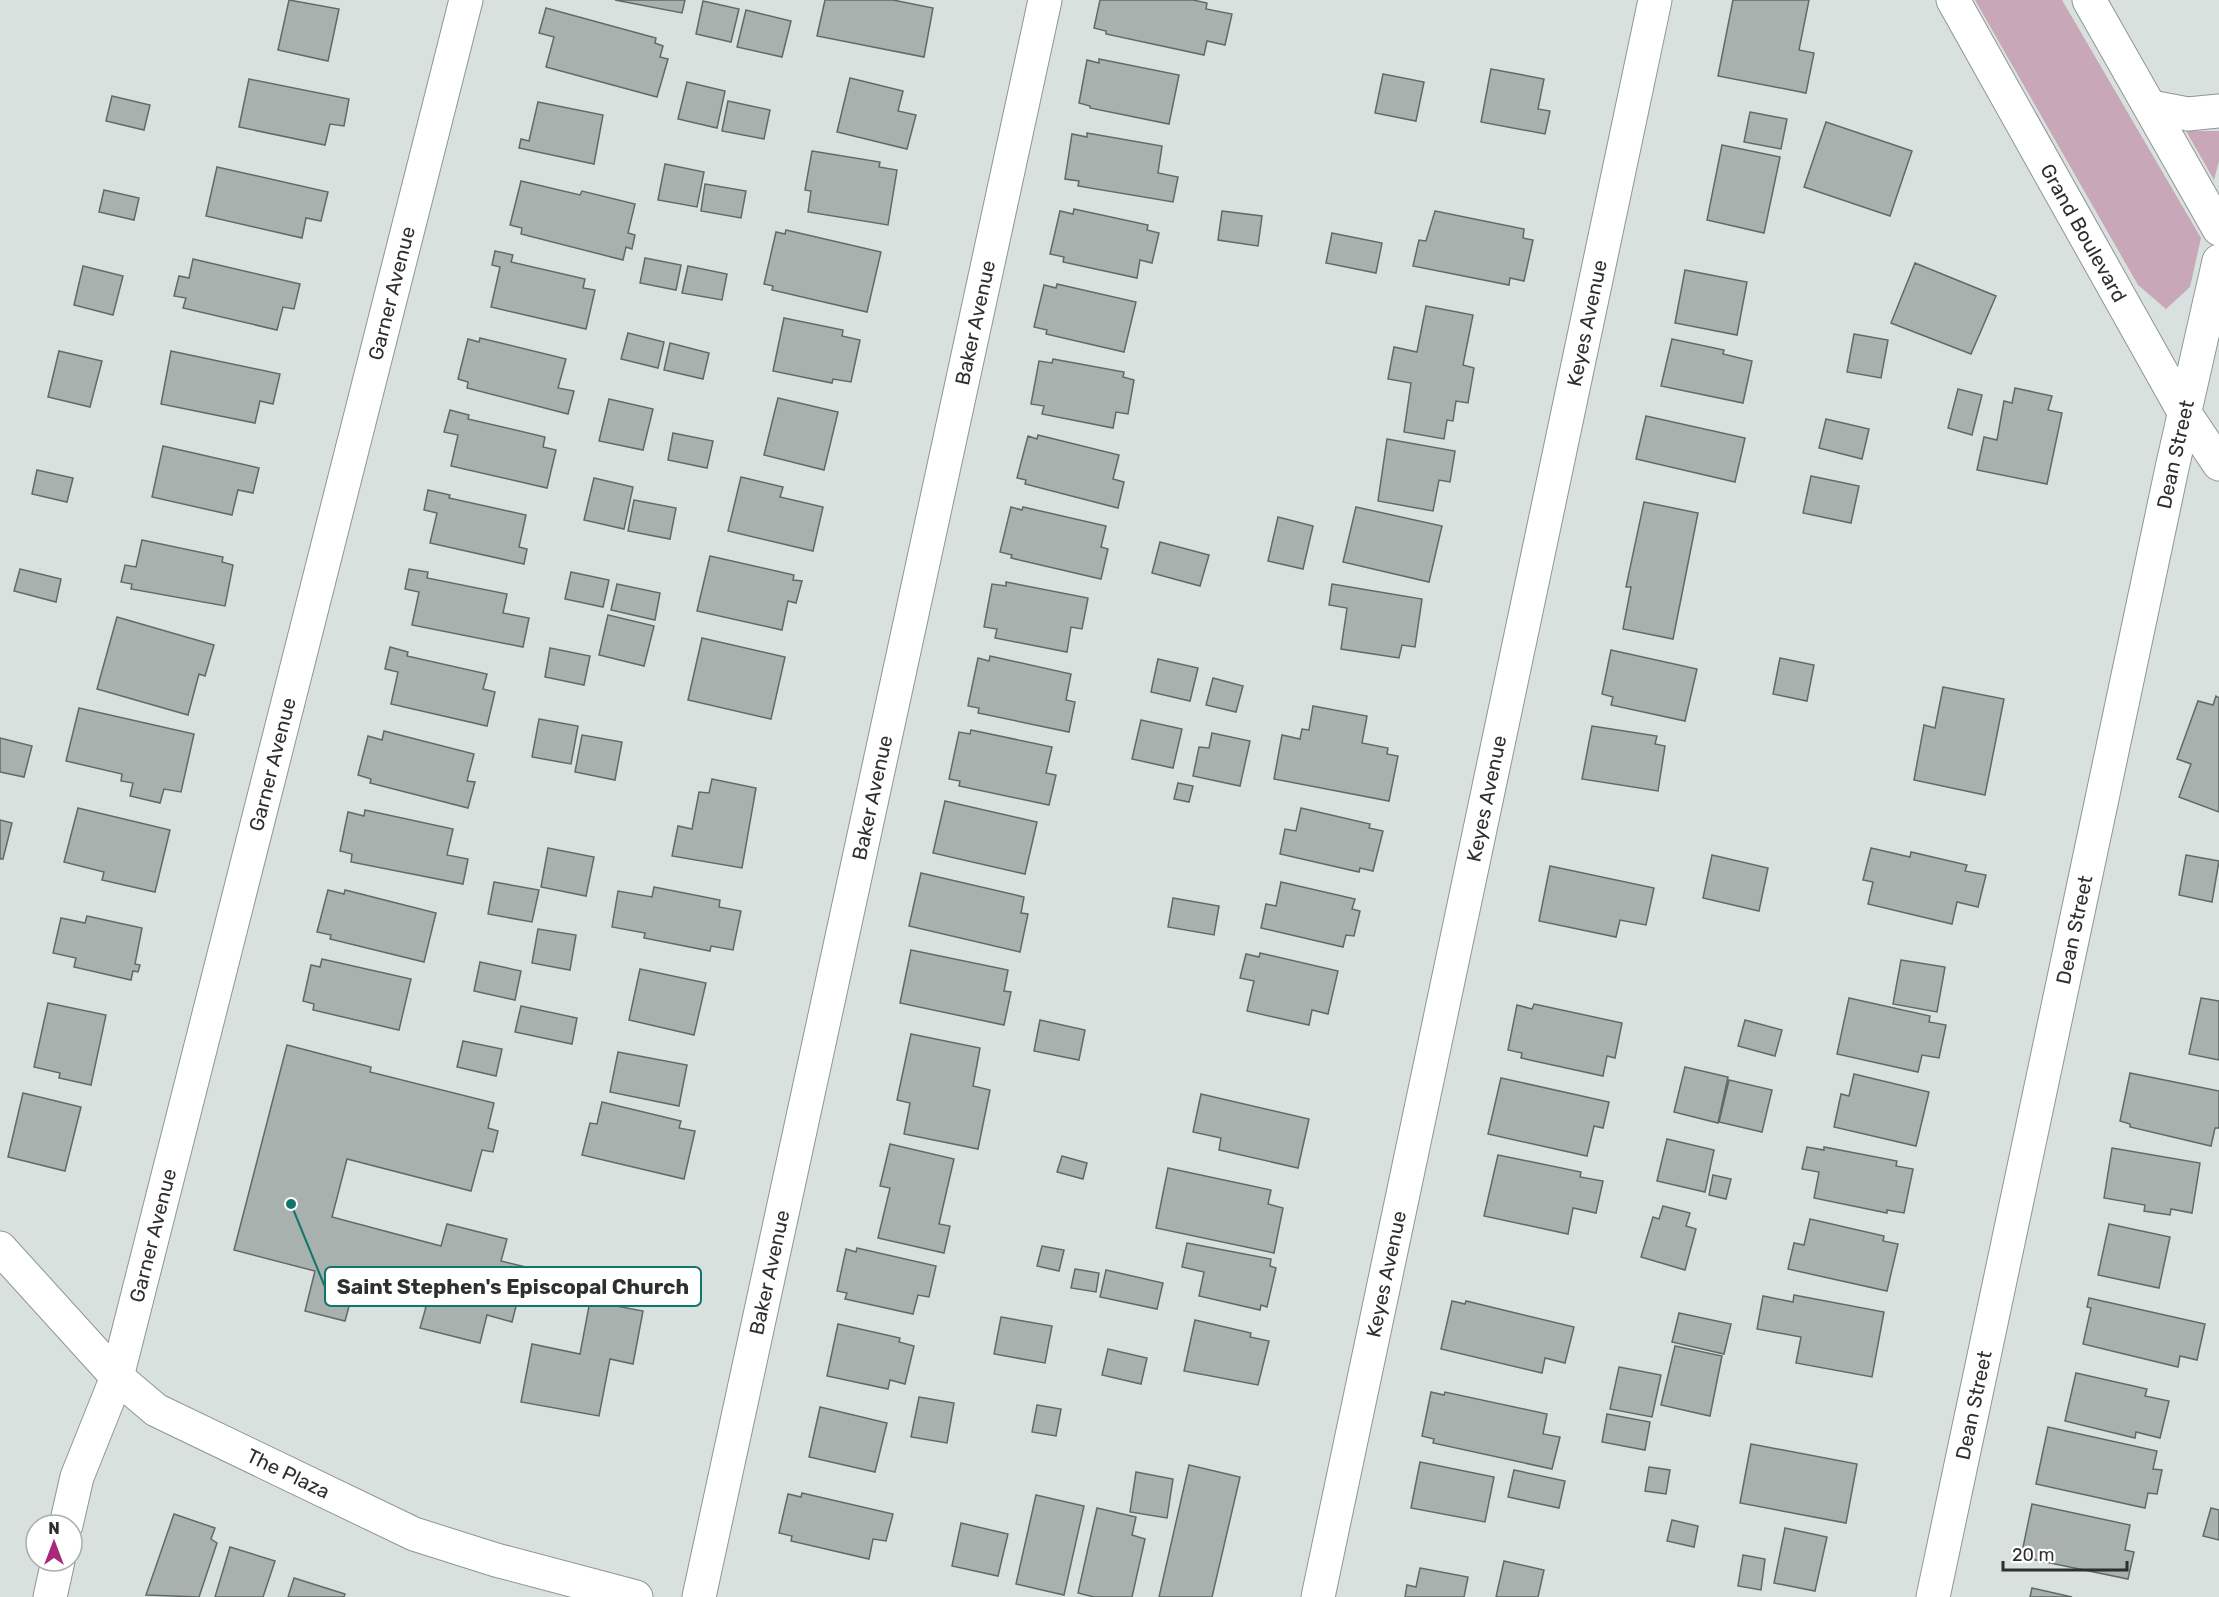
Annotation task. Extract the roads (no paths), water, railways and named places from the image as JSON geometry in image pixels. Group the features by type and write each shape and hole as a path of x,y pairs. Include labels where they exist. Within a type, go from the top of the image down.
{"street":[{"name":"Garner Avenue","path":"69,1513 77,1477 117,1377 466,0"},
{"name":"Baker Avenue","path":"699,1597 1045,0"},
{"name":"Keyes Avenue","path":"1318,1597 1655,0"},
{"name":"Grand Boulevard","path":"1953,0 2184,412 2219,464"},
{"path":"2089,0 2219,228"},
{"path":"2151,107 2188,114 2219,111"},
{"name":"Dean Street","path":"1934,1597 2184,412 2219,261"},
{"name":"The Plaza","path":"0,1248 117,1377 156,1410 414,1534 496,1560 636,1597"},
{"path":"50,1597 55,1573"}],"place":[{"name":"Saint Stephen's Episcopal Church","path":"291,1204"}]}
